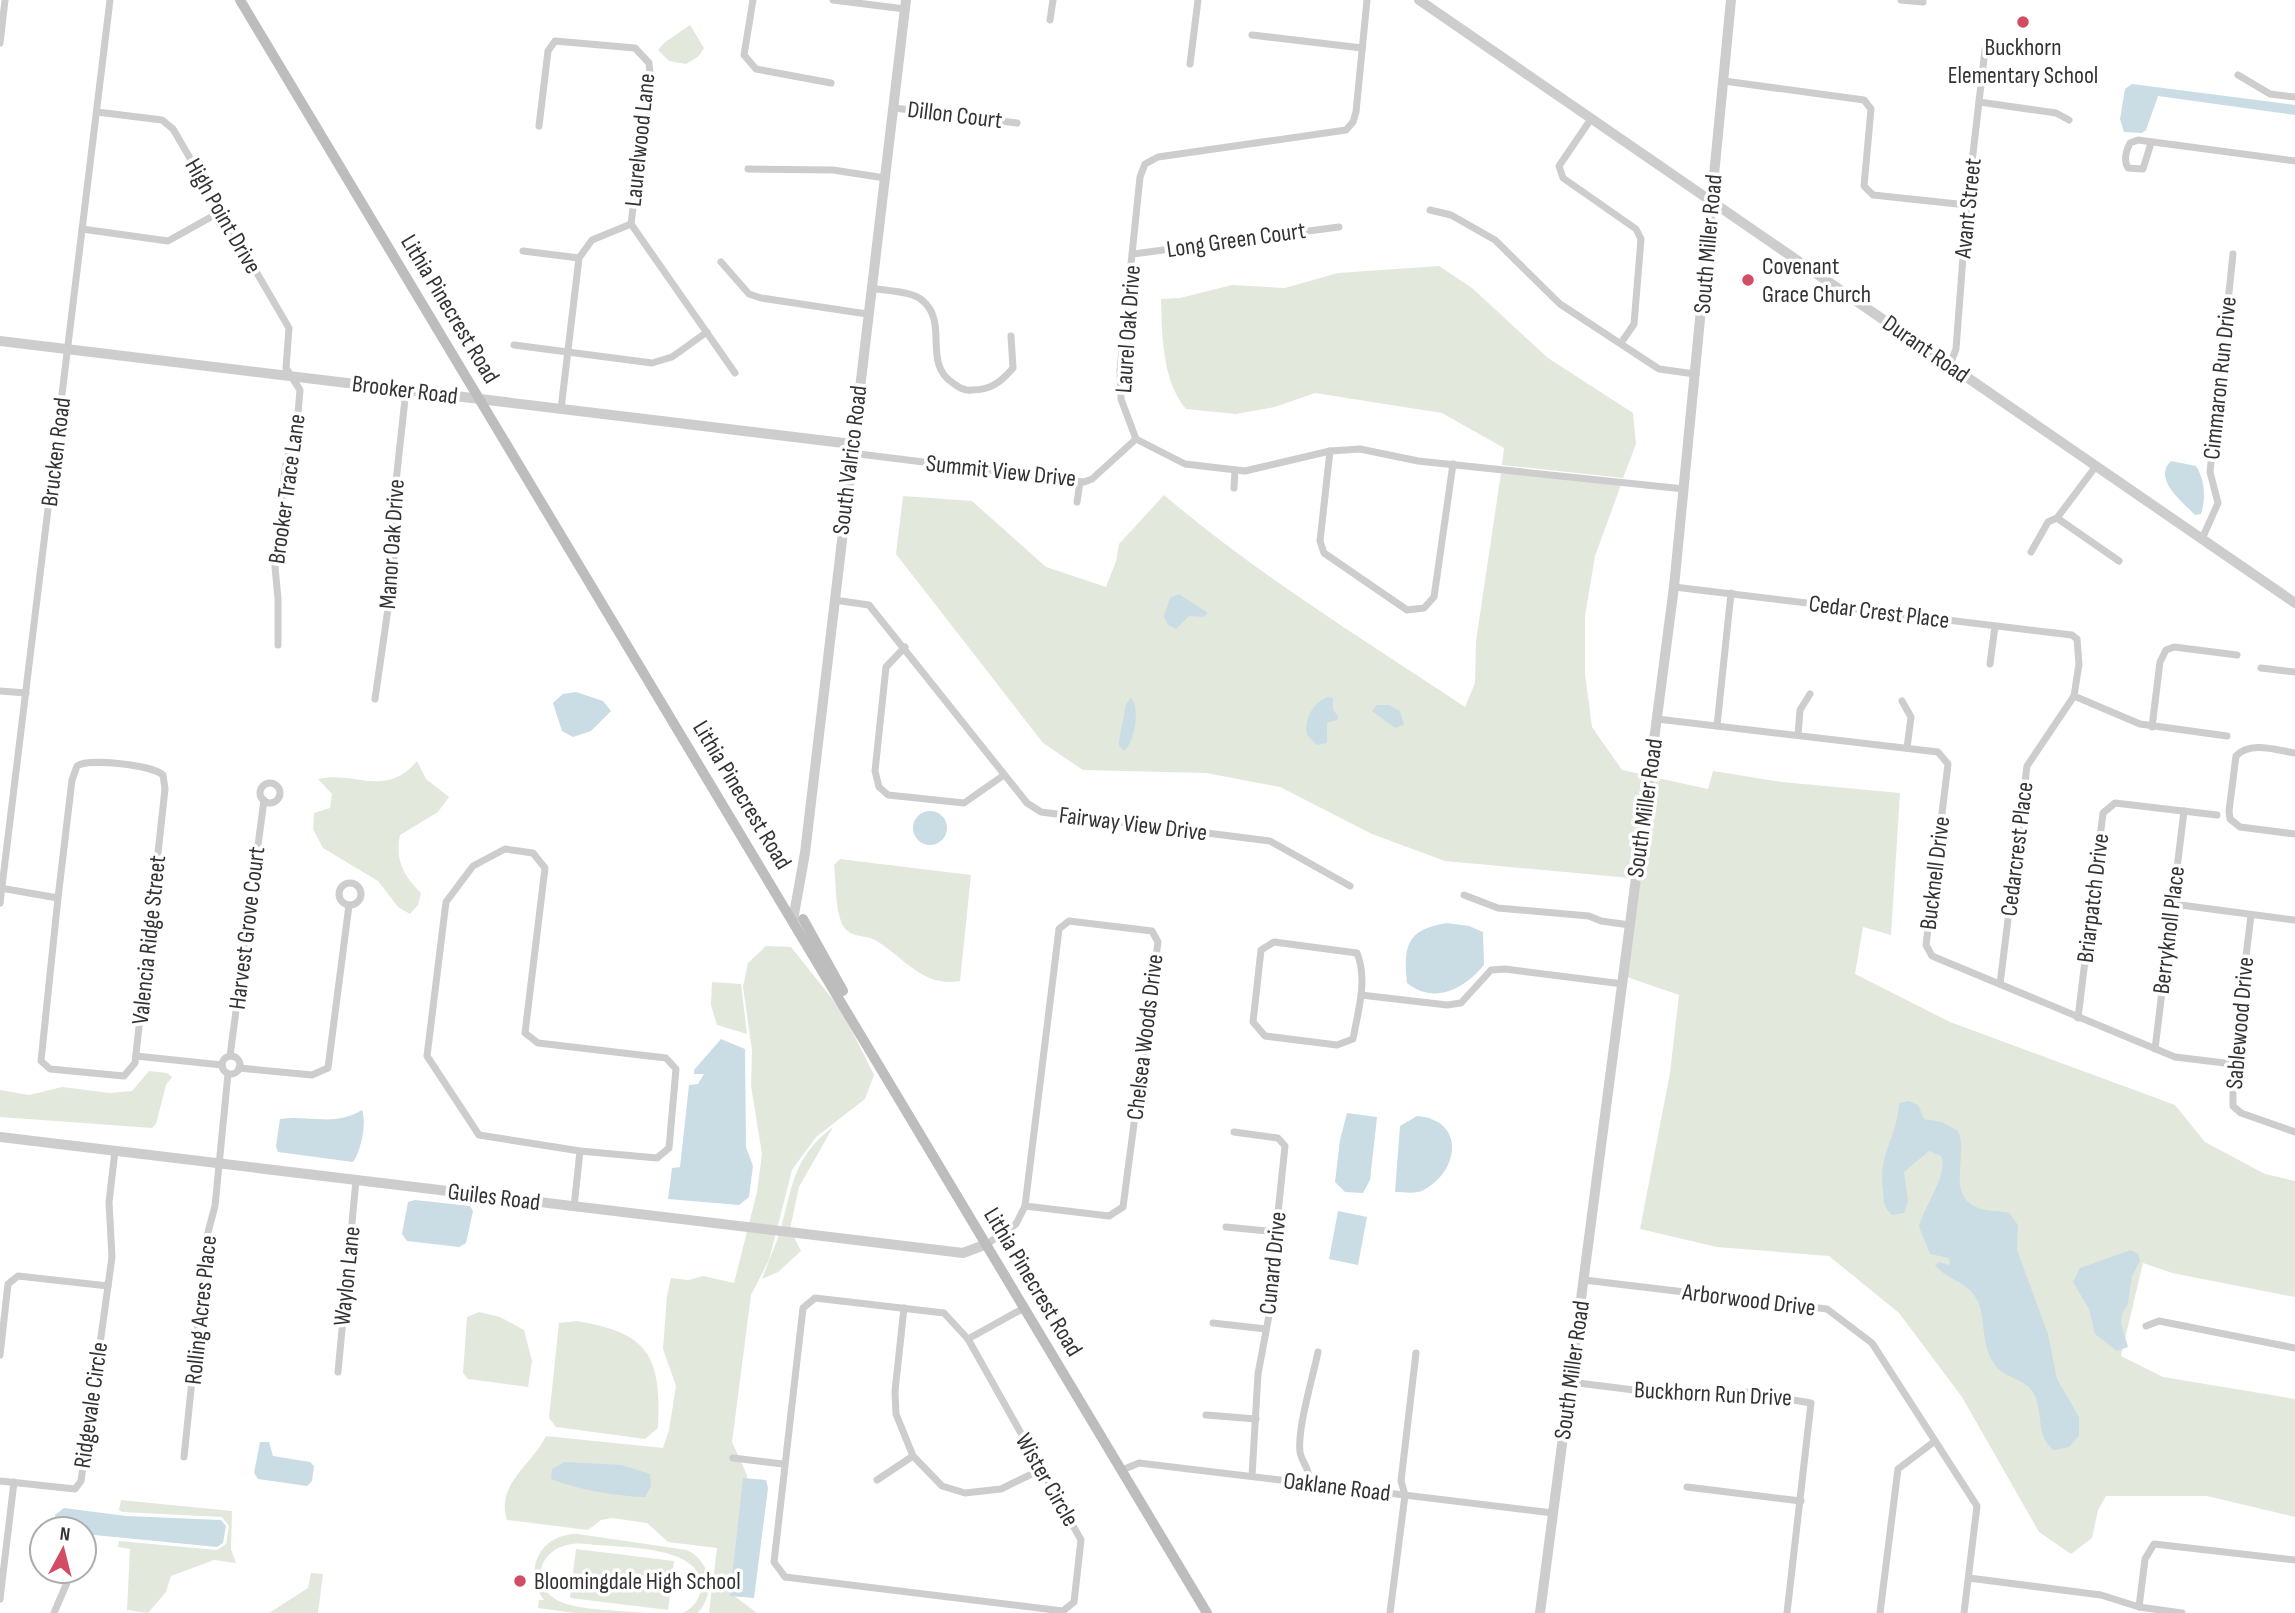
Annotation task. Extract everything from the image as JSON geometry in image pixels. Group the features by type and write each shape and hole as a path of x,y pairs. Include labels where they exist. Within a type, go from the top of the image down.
{"main road":[{"name":"Lithia Pinecrest Road","path":"240,0 798,919 850,1017 1207,1613"}],"street":[{"path":"0,43 5,0"},
{"name":"Brucken Road","path":"0,903 110,0"},
{"path":"753,0 744,55 756,69 831,83"},
{"path":"833,0 906,4"},
{"path":"1050,20 1053,0"},
{"path":"1190,64 1198,0"},
{"name":"Laurel Oak Drive","path":"1136,439 1121,399 1120,370 1140,177 1147,160 1346,130 1353,122 1356,112 1367,0"},
{"name":"Durant Road","path":"1419,0 2295,603"},
{"path":"1436,11 1439,0"},
{"name":"South Miller Road","path":"1540,1613 1674,587 1731,0"},
{"path":"1901,0 1923,2"},
{"name":"South Valrico Road","path":"798,919 867,314 906,4"},
{"path":"1252,35 1362,48"},
{"name":"Laurelwood Lane","path":"539,126 548,51 555,41 635,48 649,64 631,224 736,373"},
{"name":"Avant Street","path":"1950,365 1956,349 1967,205 1985,50"},
{"path":"2238,75 2270,94 2295,97"},
{"path":"1724,80 1864,100 1871,109 1864,186 1873,195 1967,205"},
{"path":"1979,102 2056,113 2069,120"},
{"name":"Dillon Court","path":"894,108 1017,123"},
{"name":"High Point Drive","path":"97,112 162,120 173,130 289,328 286,368 293,377"},
{"path":"1591,119 1559,166 1563,178 1636,229 1641,239 1634,324 1620,343"},
{"path":"2151,143 2143,169 2128,168 2125,158 2130,143 2138,140 2295,161"},
{"path":"748,169 834,170 884,177"},
{"path":"1430,210 1451,215 1495,240 1560,304 1659,369 1696,374"},
{"path":"82,229 168,241 220,212"},
{"path":"561,409 579,258 592,240 631,224"},
{"name":"Long Green Court","path":"1133,254 1339,226"},
{"path":"523,251 579,258"},
{"name":"Cimmaron Run Drive","path":"2202,539 2218,503 2210,472 2233,254"},
{"path":"721,262 749,294 867,314"},
{"path":"871,288 921,298 930,309 936,327 935,359 944,378 964,391 985,390 1000,382 1013,368 1011,336"},
{"path":"514,345 652,363 672,357 707,332"},
{"name":"Brooker Road","path":"0,341 561,409 852,449"},
{"name":"Brooker Trace Lane","path":"278,645 275,567 285,468 297,424 300,390 293,377"},
{"name":"Manor Oak Drive","path":"375,699 394,567 393,509 406,390"},
{"path":"1136,439 1185,464 1245,471 1330,451 1360,449 1418,461 1684,489"},
{"name":"Summit View Drive","path":"852,449 1080,482 1092,480 1136,439"},
{"path":"1330,451 1320,541 1324,553 1407,610 1424,608 1434,597 1453,464"},
{"path":"2031,552 2048,522 2057,518 2096,466"},
{"path":"1234,488 1235,470"},
{"path":"1077,502 1080,482"},
{"path":"2057,518 2119,561"},
{"name":"Cedar Crest Place","path":"1674,587 2072,635 2080,645"},
{"path":"1717,726 1731,593"},
{"name":"Fairway View Drive","path":"834,600 869,605 1027,803 1041,811 1270,841 1350,887"},
{"path":"1990,664 1995,626"},
{"name":"Cedarcrest Place","path":"2000,984 2027,766 2074,696 2080,645"},
{"path":"905,647 886,667 875,771 879,787 888,795 964,803 1004,775"},
{"path":"2152,727 2160,662 2166,650 2174,647 2237,655"},
{"path":"2261,668 2295,672"},
{"path":"0,691 26,693"},
{"path":"1798,735 1800,710 1810,694"},
{"path":"2074,696 2152,727 2227,736"},
{"path":"1902,701 1911,717 1907,748"},
{"name":"Bucknell Drive","path":"1657,719 1938,752 1948,764 1926,945 1932,956 2175,1057 2234,1065"},
{"path":"2295,752 2251,747 2242,750 2236,756 2229,811 2230,819 2240,827 2295,834"},
{"name":"Valencia Ridge Street","path":"90,762 159,771 165,780 165,789 136,1056 133,1068 124,1076 50,1069 41,1061 58,898 72,780 77,766 90,762"},
{"name":"Harvest Grove Court","path":"230,1056 264,800"},
{"name":"Briarpatch Drive","path":"2078,1018 2103,813 2115,803 2217,815"},
{"name":"Berryknoll Place","path":"2155,1049 2184,811"},
{"path":"505,849 533,853 545,869 526,1032 538,1043 666,1058 676,1069 669,1148 657,1158 580,1150 479,1135 427,1056 446,902 473,866 505,849"},
{"path":"1,888 58,898"},
{"path":"1464,895 1497,908 1589,916 1630,925"},
{"path":"2173,904 2294,920"},
{"path":"239,1068 312,1075 328,1068 349,905"},
{"name":"Sablewood Drive","path":"2251,915 2234,1065 2233,1106 2241,1113 2295,1132"},
{"name":"Chelsea Woods Drive","path":"1069,921 1152,931 1158,942 1123,1207 1109,1216 1026,1206 1059,929 1069,921"},
{"path":"1274,942 1357,953 1362,965 1361,995 1353,1040 1337,1045 1265,1036 1253,1022 1261,950 1274,942"},
{"path":"1361,995 1447,1005 1461,1003 1491,970 1505,968 1623,984"},
{"path":"136,1056 222,1065 229,1074 220,1164"},
{"path":"222,1065 230,1056 237,1059 239,1068"},
{"path":"229,1074 237,1072 239,1068"},
{"name":"Cunard Drive","path":"1234,1132 1278,1138 1285,1146 1276,1232 1276,1278 1258,1374 1252,1476"},
{"name":"Guiles Road","path":"0,1137 963,1253 987,1244"},
{"path":"574,1207 580,1150"},
{"name":"Ridgevale Circle","path":"0,1481 75,1489 81,1481 108,1286 112,1245 109,1202 116,1151"},
{"name":"Rolling Acres Place","path":"184,1457 207,1236 220,1164"},
{"name":"Waylon Lane","path":"338,1372 356,1180"},
{"path":"987,1244 1016,1224 1026,1206"},
{"path":"1226,1227 1276,1232"},
{"path":"0,1355 8,1284 18,1276 108,1286"},
{"name":"Arborwood Drive","path":"1584,1280 1827,1309 1840,1317 1879,1352 1977,1506 1964,1613"},
{"name":"Wister Circle","path":"815,1298 905,1308 944,1313 968,1339 1081,1540 1074,1602 1063,1611 786,1577 774,1562 783,1464 803,1308 815,1298"},
{"path":"905,1308 895,1403 896,1414 913,1456 942,1486 965,1493 1001,1489 1040,1470"},
{"path":"968,1339 1024,1308"},
{"path":"2146,1326 2159,1321 2295,1348"},
{"path":"1213,1323 1266,1329"},
{"path":"1308,1483 1308,1466 1300,1451 1307,1399 1318,1352"},
{"path":"1390,1613 1405,1495 1401,1481 1416,1353"},
{"name":"Buckhorn Run Drive","path":"1570,1382 1698,1398 1746,1392 1811,1403 1787,1613"},
{"path":"1206,1415 1256,1419"},
{"path":"1880,1613 1898,1469 1935,1441"},
{"path":"877,1480 913,1456"},
{"path":"733,1458 783,1464"},
{"name":"Oaklane Road","path":"1122,1470 1139,1463 1553,1513"},
{"path":"0,1599 14,1482"},
{"path":"1687,1487 1801,1502"},
{"path":"2139,1607 2145,1559 2154,1544 2295,1560"},
{"path":"1969,1578 2102,1595 2139,1607 2182,1613"},
{"path":"54,1613 66,1585"}],"shaded area":[{"path":"690,25 704,48 699,56 686,64 669,61 658,50"},
{"path":"2132,84 2295,105 2295,115 2158,96 2146,130 2142,133 2124,132 2120,119 2125,89"},
{"path":"1439,266 1472,288 1548,358 1633,413 1636,444 1623,478 1502,465 1504,448 1442,413 1315,393 1275,407 1236,414 1186,409 1172,385 1165,357 1161,299 1180,298 1232,285 1285,288 1338,273"},
{"path":"2171,461 2196,466 2204,489 2201,514 2195,515 2167,483 2166,468"},
{"path":"1501,473 1621,485 1595,556 1585,616 1585,674 1592,727 1622,770 1646,775 1630,878 1445,861 1372,834 1280,787 1206,773 1083,770 1043,743 896,554 903,496 972,501 1046,567 1106,587 1119,544 1164,495 1274,579 1465,707 1475,683 1476,641"},
{"path":"1179,594 1208,613 1204,617 1189,616 1176,629 1168,625 1164,616 1170,598"},
{"path":"576,692 603,701 611,711 591,731 573,737 562,731 553,703 563,694"},
{"path":"1327,697 1333,698 1333,710 1338,716 1337,720 1327,723 1327,743 1317,745 1307,735 1308,718 1313,708"},
{"path":"1131,698 1136,709 1135,725 1131,741 1124,751 1119,746 1119,741 1126,704"},
{"path":"1377,705 1389,705 1400,711 1404,725 1395,728 1372,711"},
{"path":"417,761 426,779 449,797 438,812 400,835 402,867 421,893 418,905 410,914 398,907 378,881 323,848 313,829 314,813 330,808 332,794 318,779 393,779"},
{"path":"1713,771 1782,782 1900,793 1891,935 1863,927 1855,974 1950,1022 2175,1105 2205,1142 2265,1174 2295,1181 2295,1297 2172,1273 2143,1263 2121,1356 2163,1377 2295,1399 2295,1517 2207,1496 2106,1496 2098,1510 2092,1538 2071,1554 2039,1532 1962,1397 1899,1313 1829,1256 1717,1247 1640,1229 1670,1073 1679,995 1627,977 1653,777 1708,789"},
{"path":"930,811 942,816 947,828 942,840 930,845 918,840 913,828 918,816"},
{"path":"840,859 971,875 960,981 947,982 924,976 875,940 845,929 836,895 834,865"},
{"path":"1446,923 1469,926 1483,932 1484,965 1467,981 1448,991 1428,993 1417,990 1407,983 1406,959 1410,941 1423,930"},
{"path":"766,946 791,947 842,1011 874,1075 865,1099 816,1137 792,1170 769,1260 751,1295 732,1442 747,1475 733,1595 757,1613 709,1613 717,1548 668,1542 647,1523 612,1518 601,1520 588,1530 507,1520 505,1507 511,1485 546,1436 663,1448 669,1430 676,1386 663,1349 671,1278 689,1280 703,1276 734,1283 757,1192 762,1154 751,1086 752,1050 743,987 748,963"},
{"path":"712,982 741,984 747,1034 717,1025 711,1005"},
{"path":"721,1039 745,1049 746,1147 753,1166 749,1197 739,1205 668,1199 672,1168 680,1167 689,1085 698,1084 704,1074 694,1074 694,1070"},
{"path":"149,1071 167,1073 172,1077 166,1085 156,1124 152,1128 0,1117 0,1090 29,1095 62,1087 110,1093 132,1091"},
{"path":"1909,1101 1918,1105 1924,1119 1942,1122 1958,1131 1961,1140 1960,1183 1967,1201 1980,1209 2009,1213 2018,1225 2017,1250 2048,1334 2057,1379 2079,1417 2079,1436 2069,1447 2054,1450 2048,1445 2033,1392 2024,1383 1998,1369 1990,1356 1976,1298 1972,1292 1935,1265 1939,1262 1950,1265 1949,1258 1930,1254 1919,1227 1939,1182 1943,1164 1941,1156 1929,1151 1904,1172 1908,1201 1904,1213 1892,1215 1885,1206 1882,1177 1885,1156 1898,1116 1899,1103"},
{"path":"362,1110 362,1137 353,1162 278,1152 276,1146 280,1119 342,1118"},
{"path":"1347,1113 1377,1117 1370,1180 1363,1193 1345,1192 1335,1182 1340,1140"},
{"path":"1417,1116 1433,1120 1444,1127 1452,1148 1450,1160 1444,1172 1422,1191 1395,1192 1400,1126"},
{"path":"833,1127 799,1187 790,1229 781,1228 792,1184 803,1160 820,1138"},
{"path":"415,1200 470,1206 473,1211 466,1243 459,1247 407,1241 402,1234 408,1202"},
{"path":"1338,1211 1367,1217 1358,1265 1329,1259"},
{"path":"779,1235 794,1237 801,1251 778,1272 762,1279"},
{"path":"2131,1250 2138,1254 2140,1261 2132,1276 2128,1304 2122,1314 2121,1323 2128,1347 2117,1351 2095,1334 2089,1309 2073,1282 2080,1268"},
{"path":"479,1312 500,1317 524,1330 532,1361 528,1387 468,1379 463,1373 467,1317"},
{"path":"577,1321 621,1333 636,1341 646,1352 657,1383 658,1428 645,1439 556,1427 549,1418 559,1323"},
{"path":"260,1442 269,1442 273,1456 310,1462 314,1466 312,1481 307,1486 258,1479 254,1473"},
{"path":"565,1462 622,1465 650,1474 651,1486 645,1497 609,1494 551,1479 552,1469"},
{"path":"743,1478 766,1480 768,1488 754,1598 730,1596"},
{"path":"121,1500 232,1511 231,1549 236,1563 214,1560 171,1576 166,1592 148,1613 127,1610 130,1549 118,1547 119,1541 217,1550 226,1544 229,1526 222,1517 122,1512 119,1510"},
{"path":"64,1508 126,1516 221,1520 226,1526 223,1543 217,1547 98,1535 98,1515 55,1515"},
{"path":"578,1534 687,1550 702,1562 709,1578 704,1605 698,1613 683,1613 695,1603 701,1588 698,1574 689,1563 675,1556 637,1548 571,1544 549,1555 543,1564 542,1584 548,1593 559,1601 578,1607 645,1613 575,1613 538,1608 539,1600 544,1600 535,1577 538,1556 554,1540 565,1535"},
{"path":"576,1549 674,1561 668,1610 570,1598"},
{"path":"311,1573 323,1574 318,1613 269,1613 308,1588"}],"place":[{"name":"Buckhorn Elementary School","path":"2023,22"},
{"name":"Covenant Grace Church","path":"1748,280"},
{"name":"Bloomingdale High School","path":"520,1581"}]}
